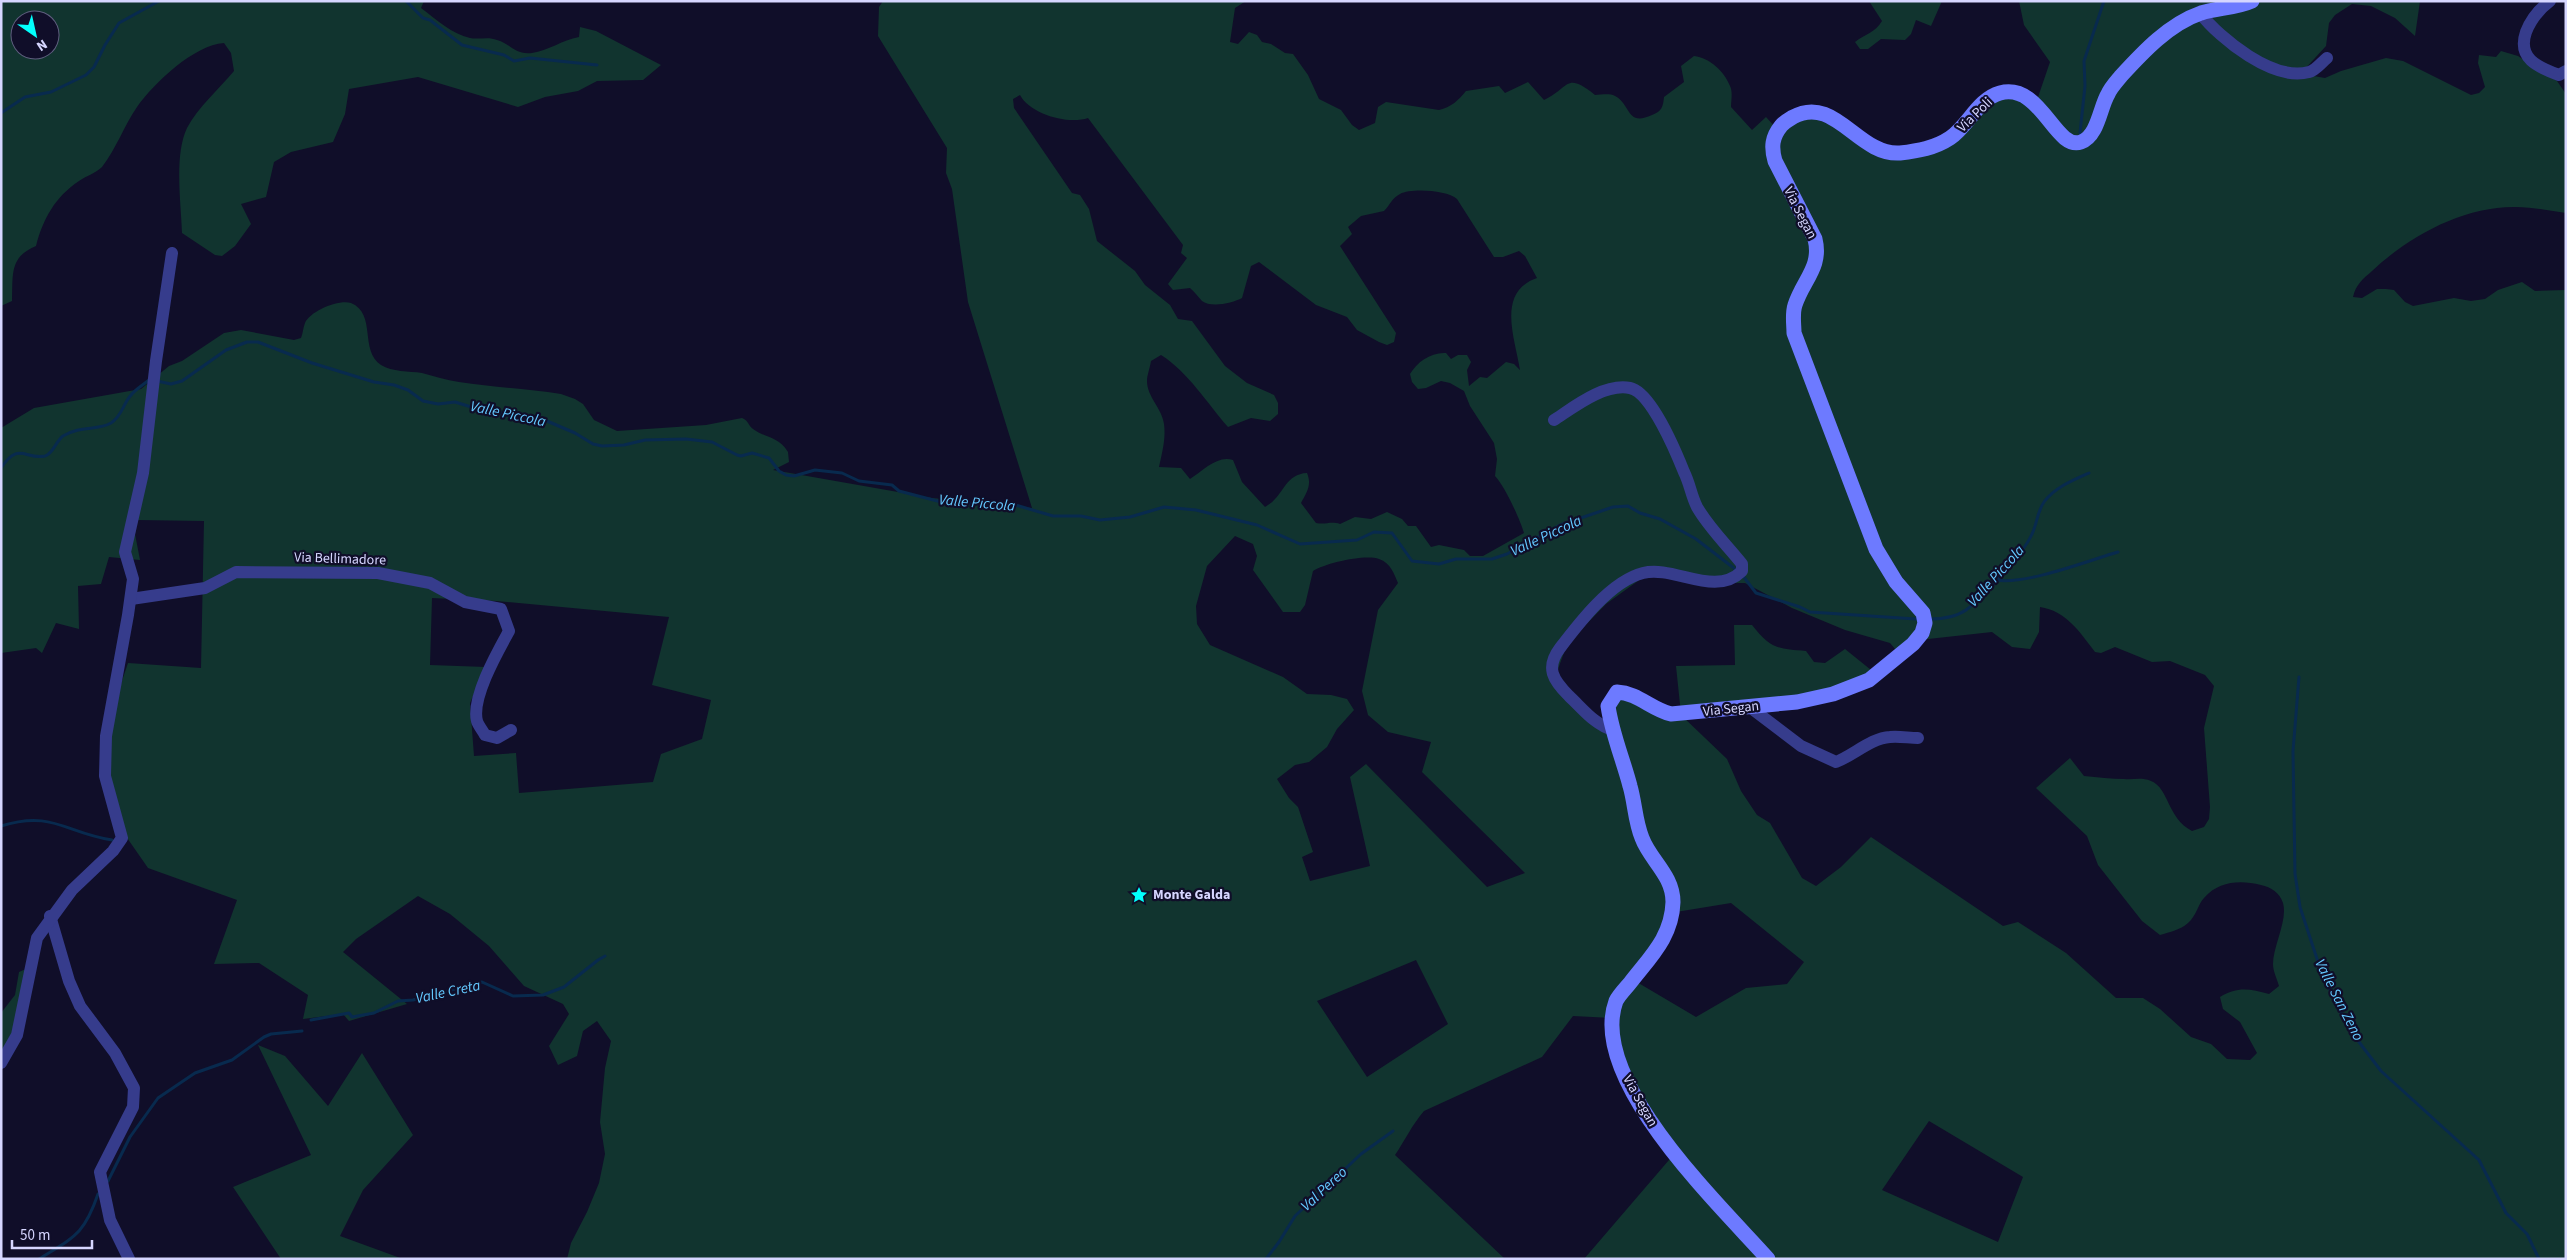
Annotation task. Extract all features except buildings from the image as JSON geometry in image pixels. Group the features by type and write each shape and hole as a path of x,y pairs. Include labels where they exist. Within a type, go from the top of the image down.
{"street":[{"name":"Via Poli","path":"1782,123 1801,113 1822,112 1836,119 1861,140 1874,148 1895,153 1917,151 1950,138 1988,99 1999,93 2010,92 2032,101 2044,112 2065,138 2073,143 2082,142 2091,134 2108,94 2118,79 2164,34 2183,20 2200,13 2252,1"},
{"path":"2550,1 2532,19 2522,44 2527,57 2542,69 2559,74 2566,71"},
{"path":"2200,13 2213,30 2252,58 2280,73 2310,72 2327,58"},
{"name":"Via Segan","path":"1768,1259 1665,1142 1640,1106 1615,1052 1610,1030 1616,1000 1660,944 1670,928 1673,900 1668,878 1642,839 1631,787 1608,706 1617,692 1633,694 1660,711 1672,714 1751,708 1797,702 1833,694 1868,680 1913,644 1922,633 1925,622 1923,613 1896,582 1876,549 1794,333 1794,306 1816,264 1818,252 1815,239 1775,161 1771,148 1774,134 1782,123"},
{"path":"1,1063 17,1035 37,938 50,916 72,890 112,851 122,838 105,776 106,736 131,599 133,579 125,552 143,473 156,361 172,253"},
{"path":"1554,420 1607,390 1629,388 1640,392 1654,411 1674,451 1698,509 1742,564 1742,571 1734,578 1723,581 1702,581 1658,573 1643,573 1626,582 1596,603 1569,636 1554,656 1550,670 1555,680 1602,727 1614,730"},
{"name":"Via Bellimadore","path":"131,599 205,588 236,572 378,573 430,583 464,602 501,609 510,631 498,652 479,695 477,721 485,734 497,738 511,730"},
{"path":"1751,708 1801,746 1836,762 1850,756 1870,743 1889,737 1918,738"},
{"path":"50,916 69,981 80,1006 115,1053 134,1088 133,1107 100,1172 110,1220 130,1259"}],"green space":[{"path":"1,1 424,1 421,8 457,33 470,38 494,39 517,51 526,53 538,52 579,37 580,27 596,31 661,65 643,80 597,81 578,91 545,97 518,107 418,77 349,89 345,114 333,142 291,152 274,162 266,197 241,204 251,224 235,246 222,256 215,255 182,233 180,194 179,165 183,139 187,128 203,105 234,71 231,53 224,43 212,45 200,50 176,67 144,97 102,167 71,187 57,201 46,218 36,246 27,250 17,261 13,275 12,301 1,306"},
{"path":"883,1 1246,1 1235,8 1230,42 1238,44 1249,32 1257,35 1262,42 1271,44 1285,53 1293,54 1308,75 1319,99 1341,110 1352,125 1359,130 1375,123 1378,107 1386,102 1439,110 1454,103 1466,91 1499,86 1505,93 1528,82 1544,100 1568,84 1578,84 1595,95 1608,94 1615,96 1633,116 1644,118 1660,110 1664,97 1684,82 1681,66 1694,56 1711,62 1724,75 1731,88 1731,107 1752,130 1766,117 1777,129 1798,112 1900,152 1947,139 1995,92 2036,103 2050,62 2024,25 2019,1 2420,1 2415,36 2395,18 2371,6 2352,4 2335,15 2329,23 2326,46 2303,71 2308,75 2325,78 2341,71 2386,58 2403,61 2471,95 2479,93 2485,87 2478,63 2479,55 2496,57 2501,51 2518,56 2557,81 2566,94 2566,213 2516,207 2496,208 2457,218 2420,235 2387,258 2360,282 2353,297 2362,298 2377,289 2394,290 2405,302 2413,306 2454,298 2471,301 2485,299 2498,290 2522,282 2535,291 2566,290 2566,1259 1584,1259 1675,1153 1633,1092 1612,1018 1573,1016 1542,1057 1424,1111 1395,1155 1505,1259 567,1259 571,1243 599,1183 605,1154 600,1122 605,1068 611,1041 597,1021 583,1031 577,1056 558,1065 549,1046 569,1014 563,1004 524,986 489,946 450,914 418,896 356,939 343,952 407,1004 349,1021 343,1014 303,1019 308,995 259,963 214,964 237,900 148,868 116,822 101,743 128,663 201,668 204,521 137,520 135,534 140,560 109,557 101,584 78,586 79,629 56,623 42,653 36,648 1,653 1,428 34,408 141,389 169,366 182,361 224,333 241,330 294,340 301,338 305,323 313,314 332,304 346,302 359,308 364,315 374,358 381,365 390,369 422,373 459,382 561,394 583,404 594,420 617,431 706,425 742,418 753,429 776,440 788,452 789,462 773,470 932,498 1032,508 968,302 952,189 946,173 947,148 878,36 879,7","holes":["1020,95 1032,108 1060,119 1080,120 1088,118 1183,245 1181,253 1187,258 1168,284 1173,290 1190,288 1206,303 1222,304 1242,298 1251,266 1259,262 1316,305 1347,317 1357,330 1387,345 1394,342 1396,333 1340,246 1352,234 1348,227 1361,216 1384,211 1397,196 1405,192 1429,191 1452,196 1457,199 1494,257 1503,257 1519,251 1525,256 1537,278 1524,285 1516,294 1512,305 1512,331 1520,370 1514,364 1506,362 1487,378 1480,377 1469,386 1467,370 1471,362 1467,355 1458,355 1451,359 1446,353 1440,353 1425,359 1410,374 1412,382 1418,389 1426,388 1441,381 1450,383 1464,391 1470,406 1494,443 1497,459 1495,476 1503,487 1524,533 1483,556 1470,556 1464,550 1439,545 1431,547 1416,526 1408,526 1402,519 1387,512 1371,519 1355,517 1340,524 1316,523 1301,503 1309,485 1307,473 1293,477 1276,498 1265,507 1242,482 1233,460 1227,459 1216,462 1190,479 1181,468 1159,467 1164,441 1164,424 1163,418 1149,392 1147,376 1151,361 1161,355 1189,379 1228,427 1251,418 1270,421 1278,414 1278,403 1274,395 1247,383 1225,366 1192,321 1178,319 1170,305 1145,285 1135,271 1097,241 1089,209 1080,195 1072,193 1014,108 1013,99","1235,536 1253,544 1257,556 1253,570 1283,612 1300,612 1305,605 1313,571 1319,568 1346,560 1365,558 1379,559 1386,563 1392,569 1398,583 1378,610 1362,691 1368,715 1388,732 1431,742 1422,772 1525,873 1487,887 1366,764 1350,777 1370,866 1310,881 1302,857 1313,852 1298,807 1289,798 1277,779 1295,765 1309,762 1327,747 1337,729 1354,710 1347,699 1331,695 1307,694 1283,677 1210,645 1197,624 1196,606 1207,566","1665,575 1701,583 1745,583 1792,608 1845,630 1890,643 1901,656 1919,640 1992,632 2012,647 2030,649 2039,632 2040,607 2065,617 2095,652 2101,653 2115,647 2152,662 2170,661 2205,675 2214,686 2204,728 2210,807 2209,819 2204,827 2192,831 2184,825 2178,819 2161,790 2151,781 2084,776 2070,758 2036,788 2087,836 2098,865 2142,921 2160,935 2178,929 2188,923 2204,898 2210,892 2223,885 2238,882 2253,883 2268,887 2280,896 2283,903 2284,917 2273,964 2279,986 2269,994 2238,990 2220,997 2223,1009 2240,1022 2257,1053 2250,1060 2227,1059 2211,1044 2191,1037 2160,1009 2143,998 2116,998 2066,953 2018,922 2003,926 1871,837 1841,867 1816,886 1802,878 1770,823 1757,815 1741,791 1727,759 1681,715 1838,692 1876,674 1845,649 1825,663 1814,662 1806,651 1781,648 1769,643 1752,625 1734,625 1735,665 1676,666 1681,714 1616,695 1609,730 1568,695 1557,672 1567,644 1606,604 1642,578","432,598 496,601 669,617 652,685 711,700 702,739 661,754 653,782 519,793 516,753 474,756 470,703 486,667 430,665","1731,903 1804,962 1787,984 1746,988 1696,1017 1630,978 1676,912","1416,960 1448,1024 1367,1077 1317,1001","1929,1121 2023,1177 1998,1242 1882,1190"]},
{"path":"1869,1 1942,1 1931,26 1916,20 1911,34 1905,40 1881,39 1868,49 1860,49 1855,42 1873,31 1882,21"},
{"path":"26,969 24,1014 1,1061 1,1013 15,995 19,972"},
{"path":"258,1045 285,1056 328,1106 362,1053 413,1135 363,1190 340,1236 403,1259 281,1259 233,1187 311,1155"}],"waterway":[{"path":"1,113 25,97 51,92 86,75 94,67 119,23 159,1"},
{"path":"406,1 423,18 430,20 462,45 504,55 514,61 530,58 597,65"},
{"path":"2080,133 2085,86 2084,61 2104,1"},
{"name":"Valle Piccola","path":"157,381 171,384 182,381 226,350 247,342 258,342 312,363 374,382 394,385 408,390 423,401 438,404 455,402 481,410 547,421 575,433 593,444 602,446 624,445 645,440 686,439 712,442 737,455 741,456 752,453 769,458 779,471 786,475 794,476 815,470 842,473 859,481 892,485 899,491 945,503 1012,504 1053,516 1081,516 1100,520 1130,517 1164,507 1196,510 1257,525 1300,544 1357,540 1374,532 1392,533 1412,561 1439,564 1456,559 1492,559 1507,554 1560,525 1613,507 1628,506 1640,513 1660,519 1696,539 1735,569"},
{"name":"Valle Piccola","path":"1,468 13,455 22,453 38,457 45,456 50,453 63,436 76,430 100,427 111,423 118,417 131,395 149,380"},
{"name":"Valle Piccola","path":"1929,619 1953,616 1974,604 2002,575 2027,542 2032,534 2040,510 2048,497 2064,485 2089,473"},
{"path":"1996,580 2009,581 2040,576 2118,552"},
{"name":"Valle Piccola","path":"1743,576 1756,593 1810,612 1916,619"},
{"name":"Valle San Zeno","path":"2299,677 2293,751 2295,874 2300,907 2320,968 2339,1009 2356,1038 2381,1071 2479,1160 2506,1213 2527,1234 2539,1259"},
{"path":"1,826 34,820 58,824 82,833 112,840"},
{"name":"Valle Creta","path":"311,1020 349,1013 352,1017 374,1013 398,1001 413,1000 482,982 513,996 543,995 564,987 605,956"},
{"name":"Valle Creta","path":"108,1181 130,1137 158,1098 195,1073 232,1060 264,1037 271,1034 302,1031"},
{"name":"Val Pereo","path":"1266,1259 1295,1216 1361,1154 1393,1131"},
{"name":"Valle Creta","path":"39,1259 76,1234 88,1218 98,1194"}],"place":[{"name":"Monte Galda","path":"1139,895"}]}
